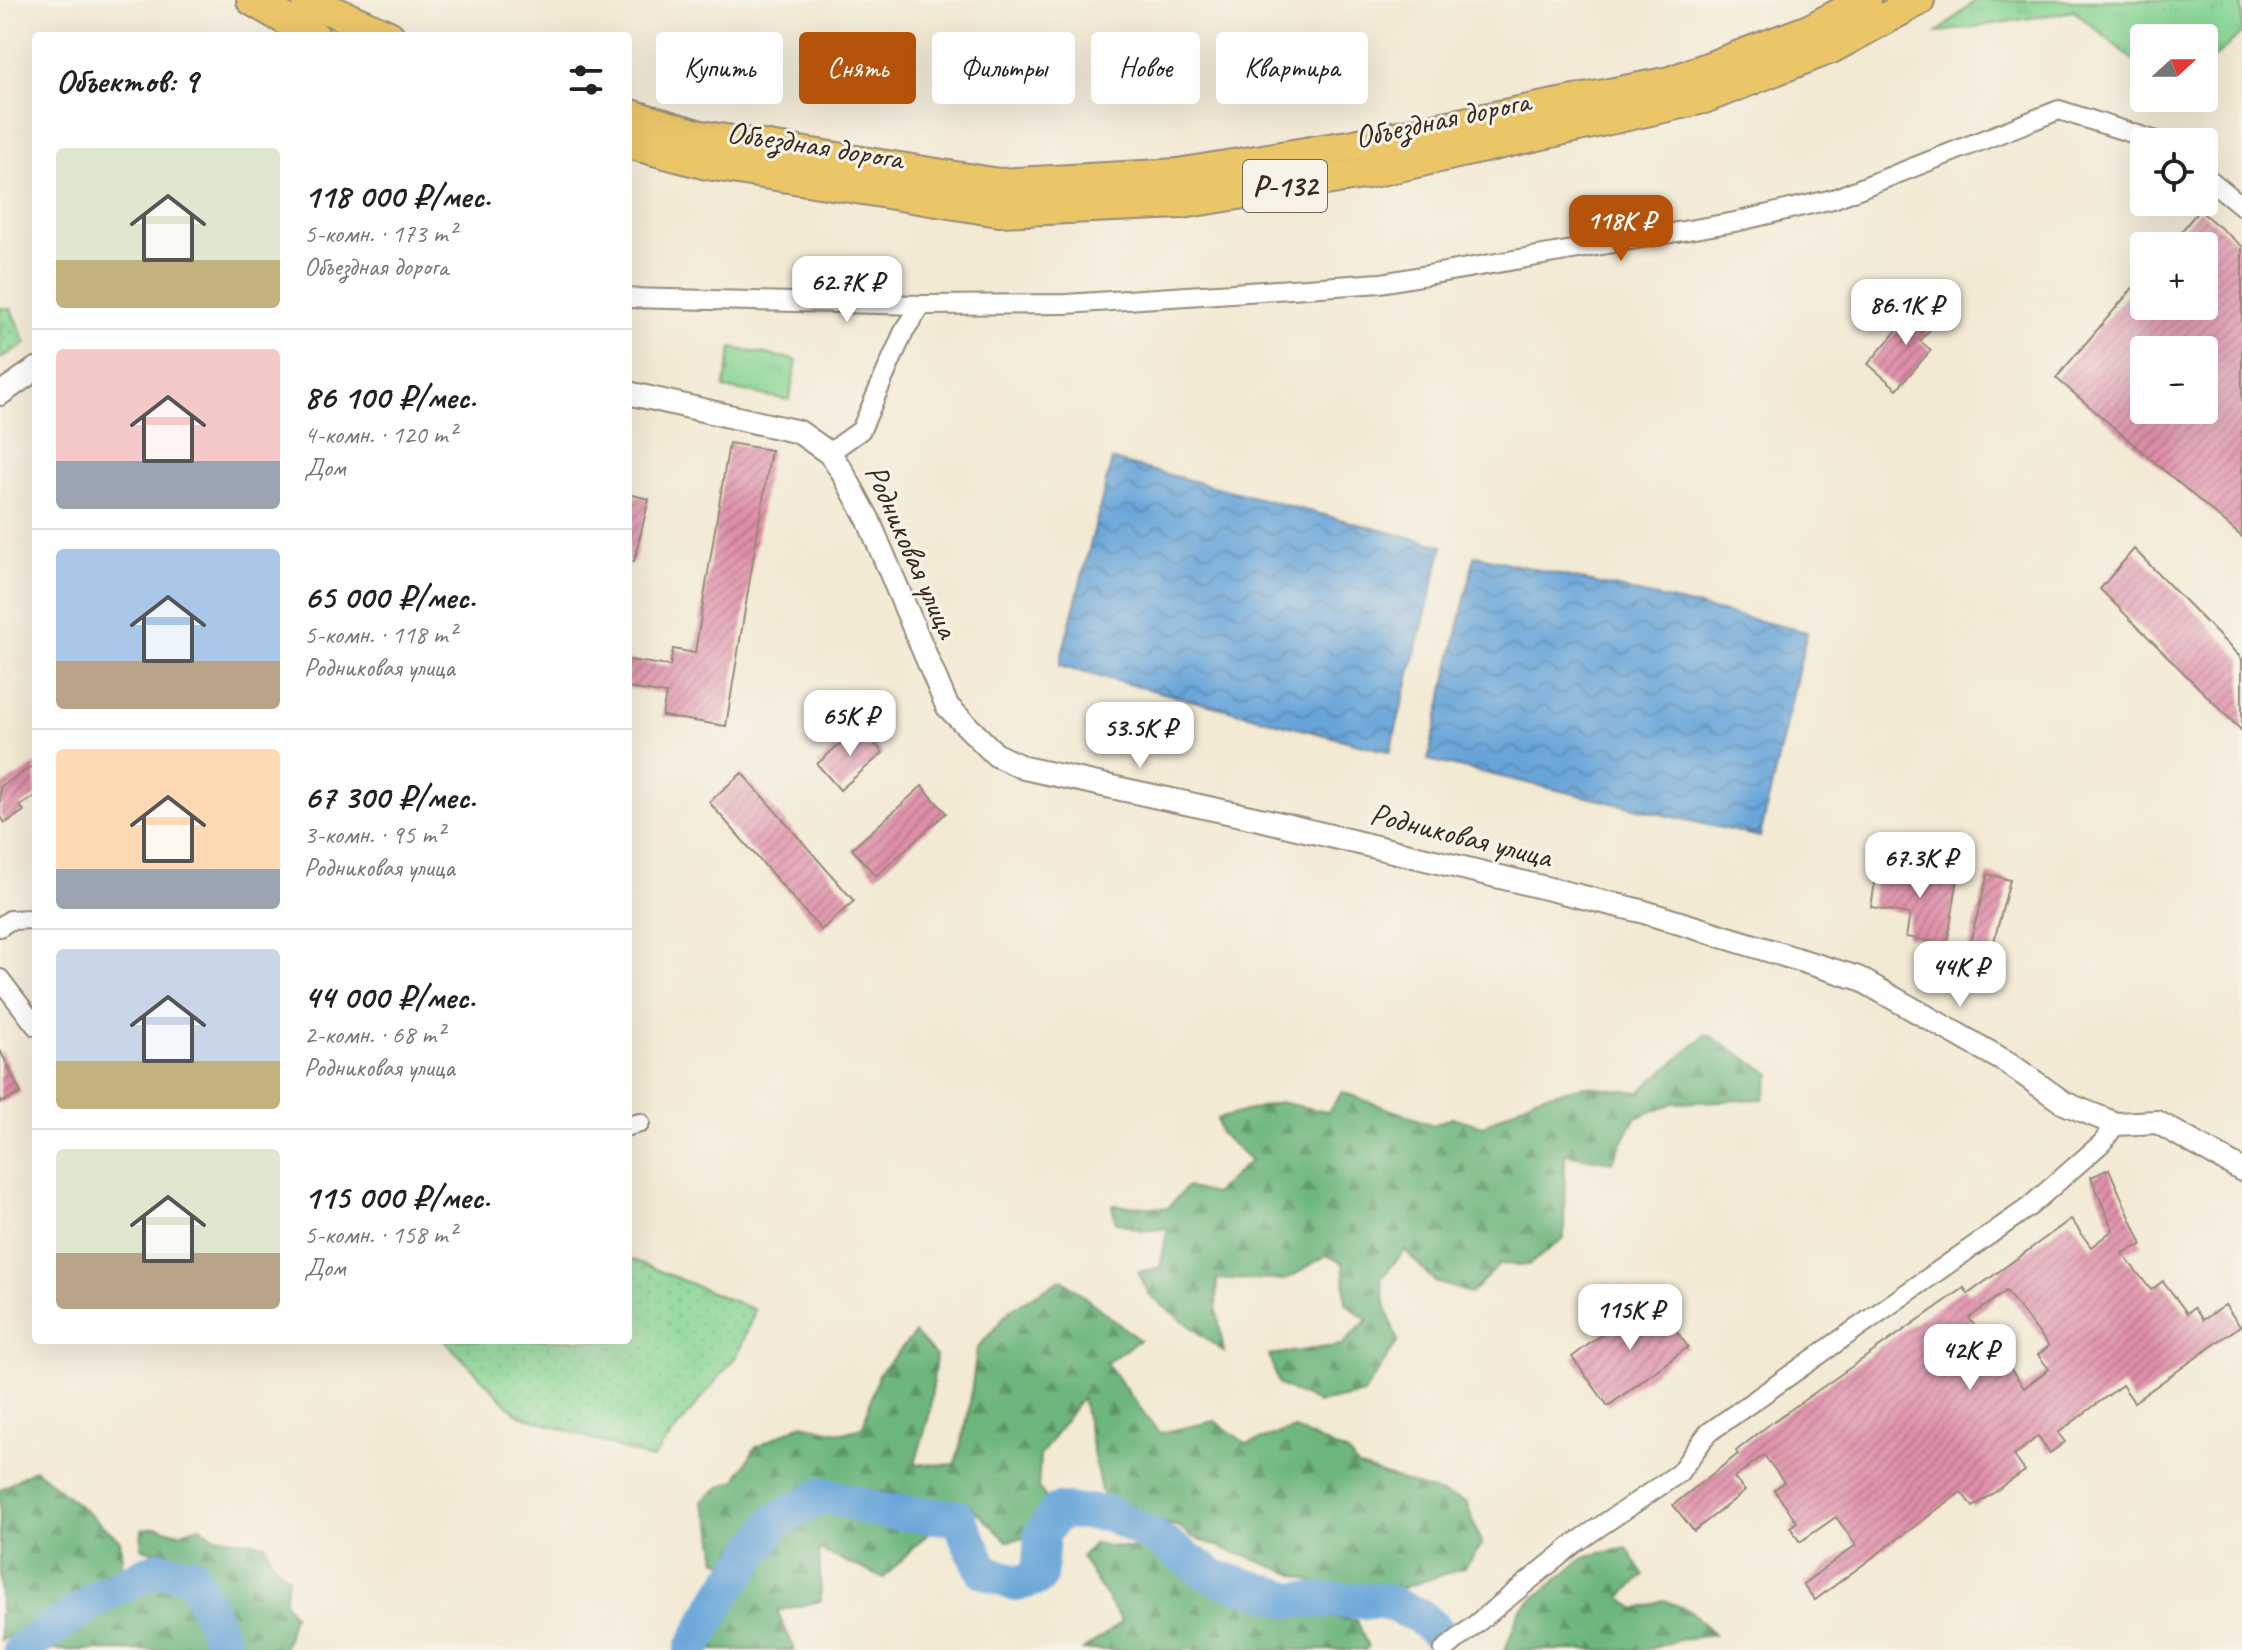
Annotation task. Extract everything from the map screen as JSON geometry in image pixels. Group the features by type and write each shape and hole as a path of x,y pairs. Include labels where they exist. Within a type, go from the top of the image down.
{"highway":[{"path":"252,0 307,32"},
{"path":"307,0 380,32"},
{"name":"Объездная дорога","path":"632,115 701,136 999,184 1178,174 1354,145 1670,82 1809,30 1866,0"},
{"name":"Объездная дорога","path":"632,144 707,164 999,211 1182,203 1363,174 1704,98 1831,48 1919,0"}],"street":[{"path":"632,298 922,305 1129,302 1381,283 1735,222 1833,199 2059,110 2130,132"},
{"path":"2218,186 2242,206"},
{"path":"829,453 861,430 904,331 922,305"},
{"path":"0,394 32,372"},
{"name":"Родниковая улица","path":"632,394 799,432 829,453 868,519 947,706 996,755 1024,768 1264,820 1641,911 1858,978 2008,1063 2064,1103 2116,1124 2157,1122 2242,1170"},
{"path":"0,927 10,920 32,919"},
{"path":"0,979 32,1021"},
{"path":"1444,1650 1574,1544 1679,1473 1708,1433 2029,1207 2103,1142 2116,1124"}],"green space":[{"path":"1976,0 2242,0 2242,33 2218,54 2218,24 2130,24 2130,57 2074,11 1937,33"},
{"path":"0,308 11,309 26,343 0,359"},
{"path":"732,348 797,360 789,400 724,388"},
{"path":"1707,1034 1771,1074 1763,1099 1673,1103 1635,1118 1612,1162 1565,1154 1564,1238 1529,1265 1500,1264 1471,1293 1435,1282 1405,1250 1381,1279 1386,1308 1398,1341 1363,1394 1318,1403 1279,1385 1269,1355 1342,1345 1367,1320 1346,1303 1343,1263 1327,1255 1286,1280 1217,1279 1216,1306 1224,1352 1150,1296 1138,1272 1160,1267 1168,1228 1144,1231 1116,1222 1112,1205 1168,1208 1186,1187 1214,1194 1251,1160 1220,1133 1217,1119 1279,1102 1328,1112 1342,1092 1433,1125 1452,1117 1483,1126 1535,1097 1585,1086 1639,1092"},
{"path":"632,1260 755,1310 738,1354 652,1459 517,1414 448,1344 632,1344"},
{"path":"1062,1279 1139,1340 1106,1363 1159,1433 1215,1421 1247,1444 1295,1429 1348,1453 1357,1466 1466,1502 1482,1545 1464,1568 1381,1595 1325,1586 1190,1536 1180,1527 1109,1509 1101,1491 1082,1397 1040,1456 1038,1488 1057,1517 1045,1535 1007,1541 971,1506 837,1485 758,1518 729,1565 717,1560 712,1525 702,1501 720,1487 736,1480 755,1448 801,1424 844,1433 863,1427 878,1375 915,1333 936,1356 929,1416 915,1464 955,1465 968,1416 977,1349 1011,1309"},
{"path":"35,1469 120,1540 123,1570 50,1618 0,1640 0,1490"},
{"path":"826,1503 869,1521 928,1533 884,1578 819,1550 821,1601 777,1611 795,1650 704,1650 775,1536"},
{"path":"199,1526 215,1536 265,1544 272,1562 288,1577 284,1601 293,1615 284,1650 234,1650 203,1569 190,1559 141,1548 142,1529 158,1527 179,1533"},
{"path":"1093,1544 1153,1551 1188,1576 1268,1609 1357,1621 1368,1647 1365,1650 1083,1650 1122,1622 1081,1557"},
{"path":"1627,1548 1644,1575 1621,1597 1636,1610 1664,1600 1691,1611 1714,1635 1682,1639 1646,1650 1505,1650 1520,1610 1586,1556"},
{"path":"156,1577 187,1581 210,1625 213,1650 33,1650 99,1607"}],"water":[{"path":"1112,460 1443,546 1390,752 1059,666"},
{"path":"1475,555 1807,632 1760,837 1428,760"}],"building":[{"path":"2194,216 2206,216 2242,246 2242,537 2056,378 2130,291 2130,320 2218,320 2218,232 2181,232"},
{"path":"1922,301 1941,317 1920,341 1931,350 1897,389 1868,364"},
{"path":"729,443 771,450 726,726 662,716 666,694 632,689 632,661 670,666 673,649 695,653"},
{"path":"632,495 649,499 632,562"},
{"path":"2134,549 2242,659 2242,731 2100,589"},
{"path":"860,726 883,753 840,790 817,764"},
{"path":"32,767 32,798 20,806 24,811 5,823 0,815 0,787"},
{"path":"742,773 854,901 821,930 709,802"},
{"path":"922,786 946,813 876,876 852,849"},
{"path":"1918,865 1959,872 1947,944 1906,937 1910,914 1871,907 1877,870 1916,876"},
{"path":"1988,874 2010,880 1988,964 1966,958"},
{"path":"0,1050 21,1093 0,1103"},
{"path":"2109,1169 2142,1245 2122,1253 2151,1290 2163,1281 2187,1313 2194,1308 2203,1320 2225,1305 2240,1326 2134,1402 2122,1385 2058,1433 2065,1442 2050,1453 2038,1436 2014,1456 2025,1471 1973,1507 1961,1492 1815,1600 1803,1584 1856,1545 1836,1517 1800,1542 1790,1527 1797,1522 1774,1490 1784,1482 1764,1455 1734,1478 1745,1491 1694,1531 1673,1505 1738,1454 1736,1451 1770,1424 1964,1288 1968,1294 2071,1219 2091,1247 2113,1230 2091,1177","holes":["2006,1291 2049,1346 2038,1355 2049,1369 2024,1388 1969,1318"]},
{"path":"1652,1297 1688,1347 1608,1406 1572,1357"}],"waterway":[{"path":"692,1650 722,1596 777,1520 824,1495 881,1511 958,1518 983,1570 1016,1584 1039,1577 1042,1534 1058,1511 1108,1513 1162,1542 1214,1577 1292,1600 1384,1601 1419,1616 1438,1633"},
{"path":"21,1650 106,1593 157,1569 193,1575 226,1650"}]}
